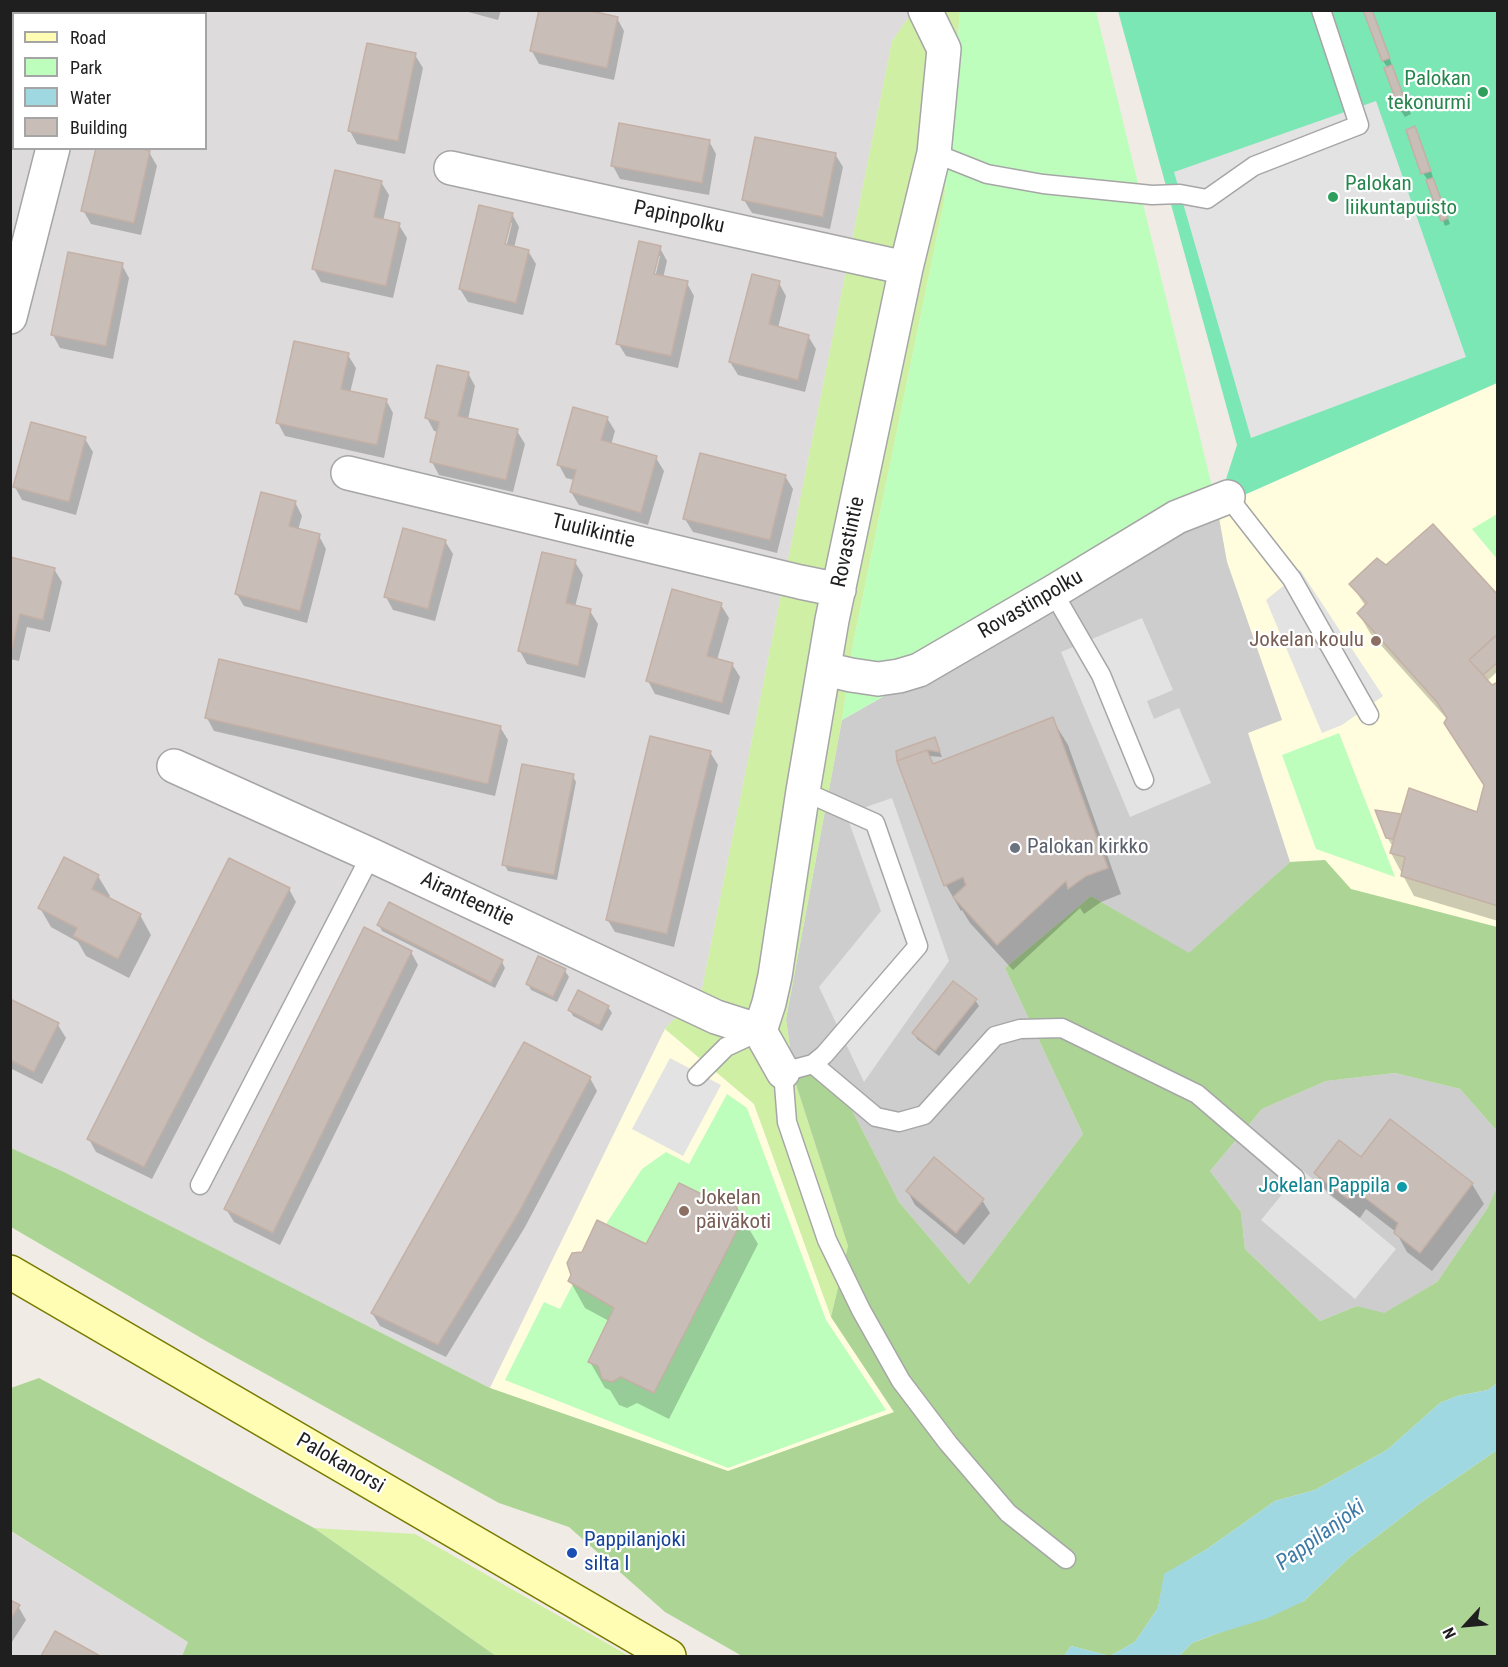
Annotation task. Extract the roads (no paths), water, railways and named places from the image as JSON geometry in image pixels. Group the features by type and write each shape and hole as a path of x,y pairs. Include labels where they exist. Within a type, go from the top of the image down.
{"main road":[{"name":"Palokanorsi","path":"10,1272 669,1656"}],"street":[{"name":"Rovastintie","path":"760,1031 775,976 832,620 906,268 934,153 944,49 925,10"},
{"path":"10,317 52,150"},
{"name":"Papinpolku","path":"451,168 906,268"},
{"name":"Tuulikintie","path":"348,472 839,590"},
{"name":"Rovastinpolku","path":"825,669 878,679 919,670 1177,518 1228,497"},
{"name":"Airanteentie","path":"174,766 371,855 716,1017 760,1031"},
{"path":"760,1031 798,1068"}],"lane":[{"path":"934,153 987,174 1043,184 1152,195 1180,194 1207,199 1254,166 1359,125 1321,10"},
{"path":"1228,497 1292,579 1369,715"},
{"path":"1053,592 1101,675 1144,780"},
{"path":"798,1068 824,1055 918,946 875,824 803,791"},
{"path":"200,1185 371,855"},
{"path":"798,1068 876,1117 899,1122 924,1115 995,1036 1020,1029 1062,1028 1197,1094 1295,1178"},
{"path":"697,1076 726,1047 760,1031"},
{"path":"798,1068 787,1122 827,1240 861,1310 901,1381 948,1443 1008,1513 1066,1559"}],"water":[{"name":"Pappilanjoki","path":"1497,1383 1497,1450 1423,1501 1350,1557 1304,1601 1268,1618 1192,1643 1179,1656 1110,1656 1135,1642 1158,1608 1164,1574 1207,1549 1275,1501 1315,1490 1387,1450 1440,1403 1457,1396 1488,1390"},
{"path":"1071,1646 1110,1656 1064,1656"}],"place":[{"name":"Palokan tekonurmi","path":"1483,92"},
{"name":"Palokan liikuntapuisto","path":"1333,197"},
{"name":"Jokelan koulu","path":"1376,641"},
{"name":"Palokan kirkko","path":"1015,848"},
{"name":"Jokelan Pappila","path":"1402,1187"},
{"name":"Jokelan päiväkoti","path":"684,1211"},
{"name":"Pappilanjoki silta I","path":"572,1553"}]}
